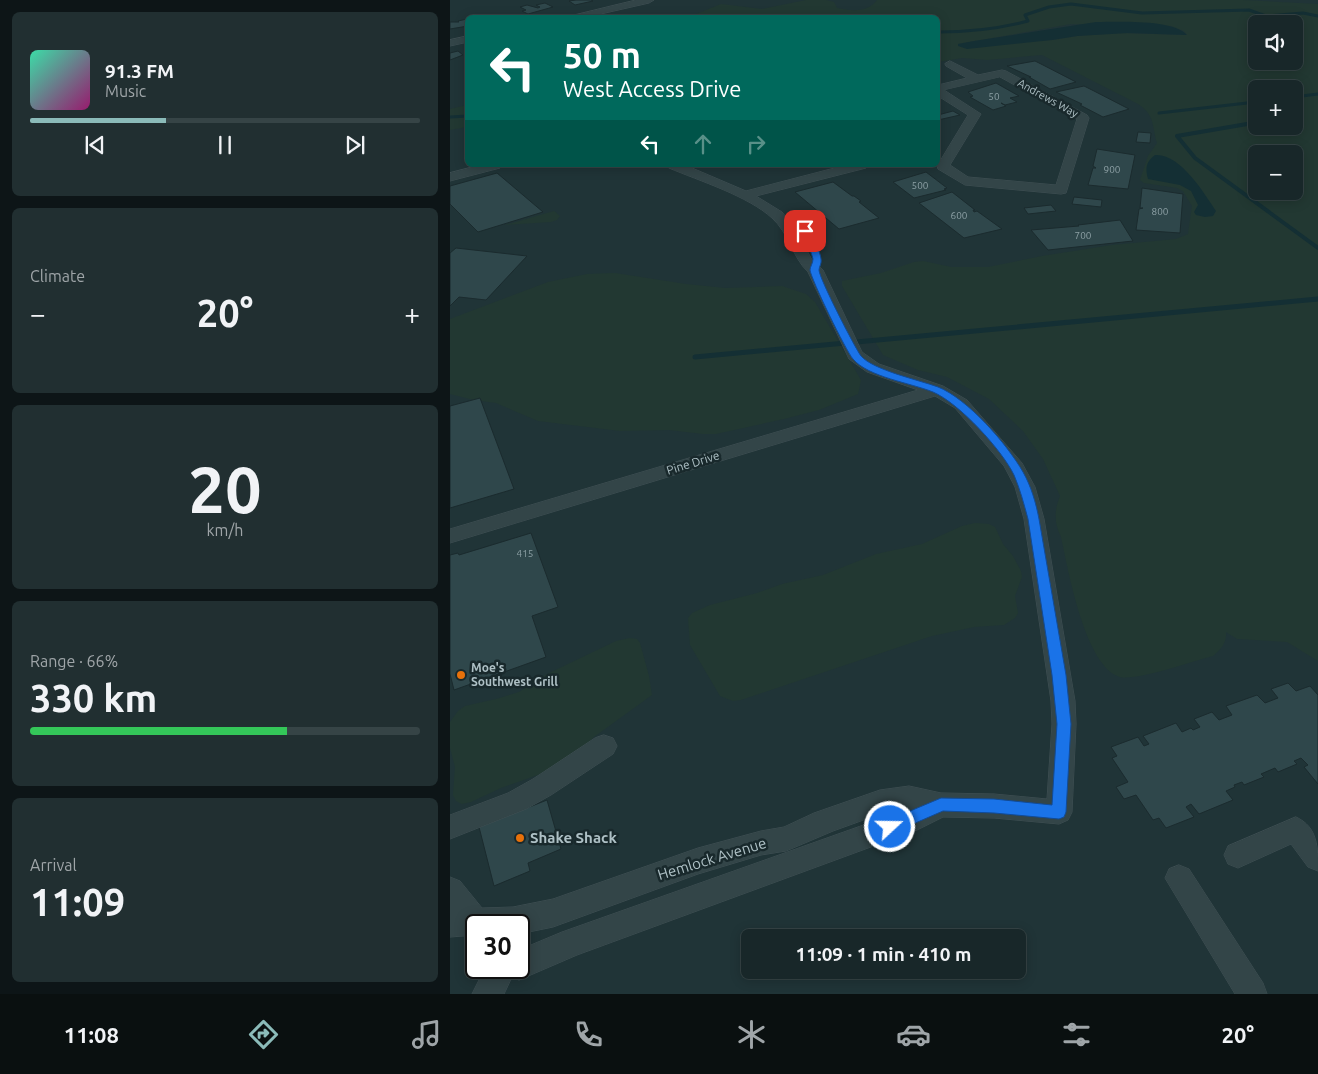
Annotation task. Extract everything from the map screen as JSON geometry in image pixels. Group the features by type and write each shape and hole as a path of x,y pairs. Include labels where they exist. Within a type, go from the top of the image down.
{"street":[{"path":"581,15 649,0"},
{"path":"450,43 465,40"},
{"path":"940,67 964,61"},
{"path":"950,64 977,79"},
{"path":"940,69 961,83"},
{"name":"Andrews Way","path":"940,89 1002,73 1082,118 1061,190 965,181 943,166 974,114 940,91"},
{"path":"450,168 465,164"},
{"path":"450,177 488,167"},
{"path":"680,167 752,193 853,167"},
{"path":"698,167 752,193 781,219 806,262 814,270 853,352 860,360 873,368 936,390"},
{"name":"Pine Drive","path":"450,536 936,390"},
{"name":"Hemlock Avenue","path":"530,918 553,913 698,860 761,843 786,839 824,822 880,802 909,798 941,805 994,806 1059,812 1063,701 1030,501 1018,473 997,444 960,404 936,390"},
{"path":"450,827 516,801 542,787 604,746"},
{"name":"Hemlock Avenue","path":"530,961 572,942 908,821 941,805"},
{"path":"1238,855 1296,829 1318,858"},
{"path":"1179,878 1252,994"},
{"path":"450,890 466,914"}],"green space":[{"path":"806,0 826,0 834,2 837,8 854,10 869,7 877,0 1243,0 1318,4 1318,661 1287,642 1237,639 1226,632 1223,646 1213,656 1139,676 1120,677 1108,669 1097,655 1080,615 1056,522 1056,512 1060,496 1043,459 1023,431 989,399 947,377 918,370 883,355 842,286 842,281 881,273 914,262 923,261 951,267 988,267 1112,245 1176,239 1188,234 1192,206 1183,191 1177,188 1144,183 1140,180 1148,156 1157,143 1152,121 1147,112 1138,104 1042,55 987,60 962,58 940,62 940,15 694,15 721,4 762,9","holes":["1071,24 1171,26 1184,31 1187,35 1118,33 1052,40 958,44"]},
{"path":"465,105 465,127 450,130 450,109"},
{"path":"554,211 560,216 557,220 551,222 505,225"},
{"path":"615,273 725,288 782,286 806,294 815,302 861,380 858,394 819,410 716,434 703,434 669,430 620,431 538,421 496,403 450,394 450,319 548,282 587,274"},
{"path":"975,523 989,524 995,527 1003,544 1013,556 1021,571 1022,577 1015,596 1018,613 1015,618 1004,625 974,627 932,636 741,700 733,701 720,696 690,645 688,618 692,613 710,605 757,593 782,584 823,575 876,554 922,544 962,526"},
{"path":"630,638 637,639 640,643 652,695 594,737 571,761 563,766 501,788 471,802 462,804 456,801 453,795 455,767 450,748 450,722 458,711 465,706 519,692 545,675 616,641"}],"water":[{"path":"1096,22 1144,22 1158,24 1170,26 1187,35 1128,33 1077,36 967,49 958,46 958,44 974,41"},
{"path":"1155,155 1173,160 1182,167 1205,194 1216,211 1213,216 1196,215 1194,212 1198,205 1191,191 1180,185 1148,179 1147,166"}],"building":[{"path":"569,1 593,1 575,5"},
{"path":"545,3 553,7 528,14 522,11 526,10 520,7 527,5 538,8 540,7 536,5"},
{"path":"465,19 465,26 450,29 450,22"},
{"path":"458,51 463,55 450,60 450,53"},
{"path":"1035,61 1076,82 1050,89 1029,77 1031,77 1007,66"},
{"path":"996,83 1019,96 1010,98 1017,102 1005,105 1001,103 1006,106 993,110 970,97 973,96 968,92"},
{"path":"1084,86 1129,109 1103,117 1080,105 1082,104 1056,92"},
{"path":"953,111 960,115 940,120 940,114"},
{"path":"1138,132 1151,133 1150,143 1136,142"},
{"path":"1097,149 1135,155 1128,189 1088,185 1093,168 1096,168 1093,166"},
{"path":"926,172 947,188 944,189 946,190 914,198 893,182"},
{"path":"497,173 543,212 478,232 450,204 450,186"},
{"path":"833,182 861,201 859,202 879,218 839,229 795,192"},
{"path":"1142,188 1183,194 1180,233 1136,230 1139,209 1143,208 1140,208"},
{"path":"952,192 975,210 973,210 974,212 977,211 1002,229 964,238 919,203"},
{"path":"1074,197 1102,200 1101,207 1072,204"},
{"path":"1051,205 1056,211 1028,214 1024,208"},
{"path":"1120,220 1133,241 1048,250 1031,230 1079,226"},
{"path":"456,248 527,256 486,300 459,297 450,306 450,253"},
{"path":"480,398 514,489 450,508 450,406"},
{"path":"531,533 558,607 532,616 546,657 454,690 450,674 450,555 458,553 459,555"},
{"path":"1288,683 1296,691 1310,686 1318,695 1318,784 1304,767 1308,765 1301,758 1294,761 1297,764 1278,772 1275,768 1261,774 1264,777 1244,785 1242,782 1234,785 1235,787 1226,791 1233,800 1199,814 1191,804 1186,807 1194,817 1166,828 1159,818 1153,820 1136,795 1124,799 1116,787 1128,782 1112,758 1117,756 1111,747 1138,737 1144,746 1149,744 1143,736 1176,723 1182,732 1191,728 1193,730 1200,727 1194,719 1212,712 1219,720 1232,715 1226,706 1257,695 1265,703 1278,698 1271,689"},
{"name":"Shake Shack","path":"547,800 561,849 528,863 530,871 494,886 479,827"}],"waterway":[{"path":"940,32 983,30 1017,24 1028,21 1025,15 1049,7 1071,4 1142,13 1249,10 1266,16 1303,13 1318,16"},
{"path":"1303,96 1318,94"},
{"path":"1159,113 1248,103"},
{"path":"450,117 465,116"},
{"path":"1247,124 1177,136 1195,158 1318,248"},
{"path":"695,357 1318,299"}],"place":[{"name":"Moe's Southwest Grill","path":"461,675"},
{"name":"Shake Shack","path":"520,838"}],"route":[{"path":"805,231 817,260 814,270 857,358 873,368 892,376 936,390 952,398 972,416 1004,453 1018,473 1030,501 1034,519 1063,701 1064,724 1059,812 994,806 941,805 908,821 890,827"}]}
